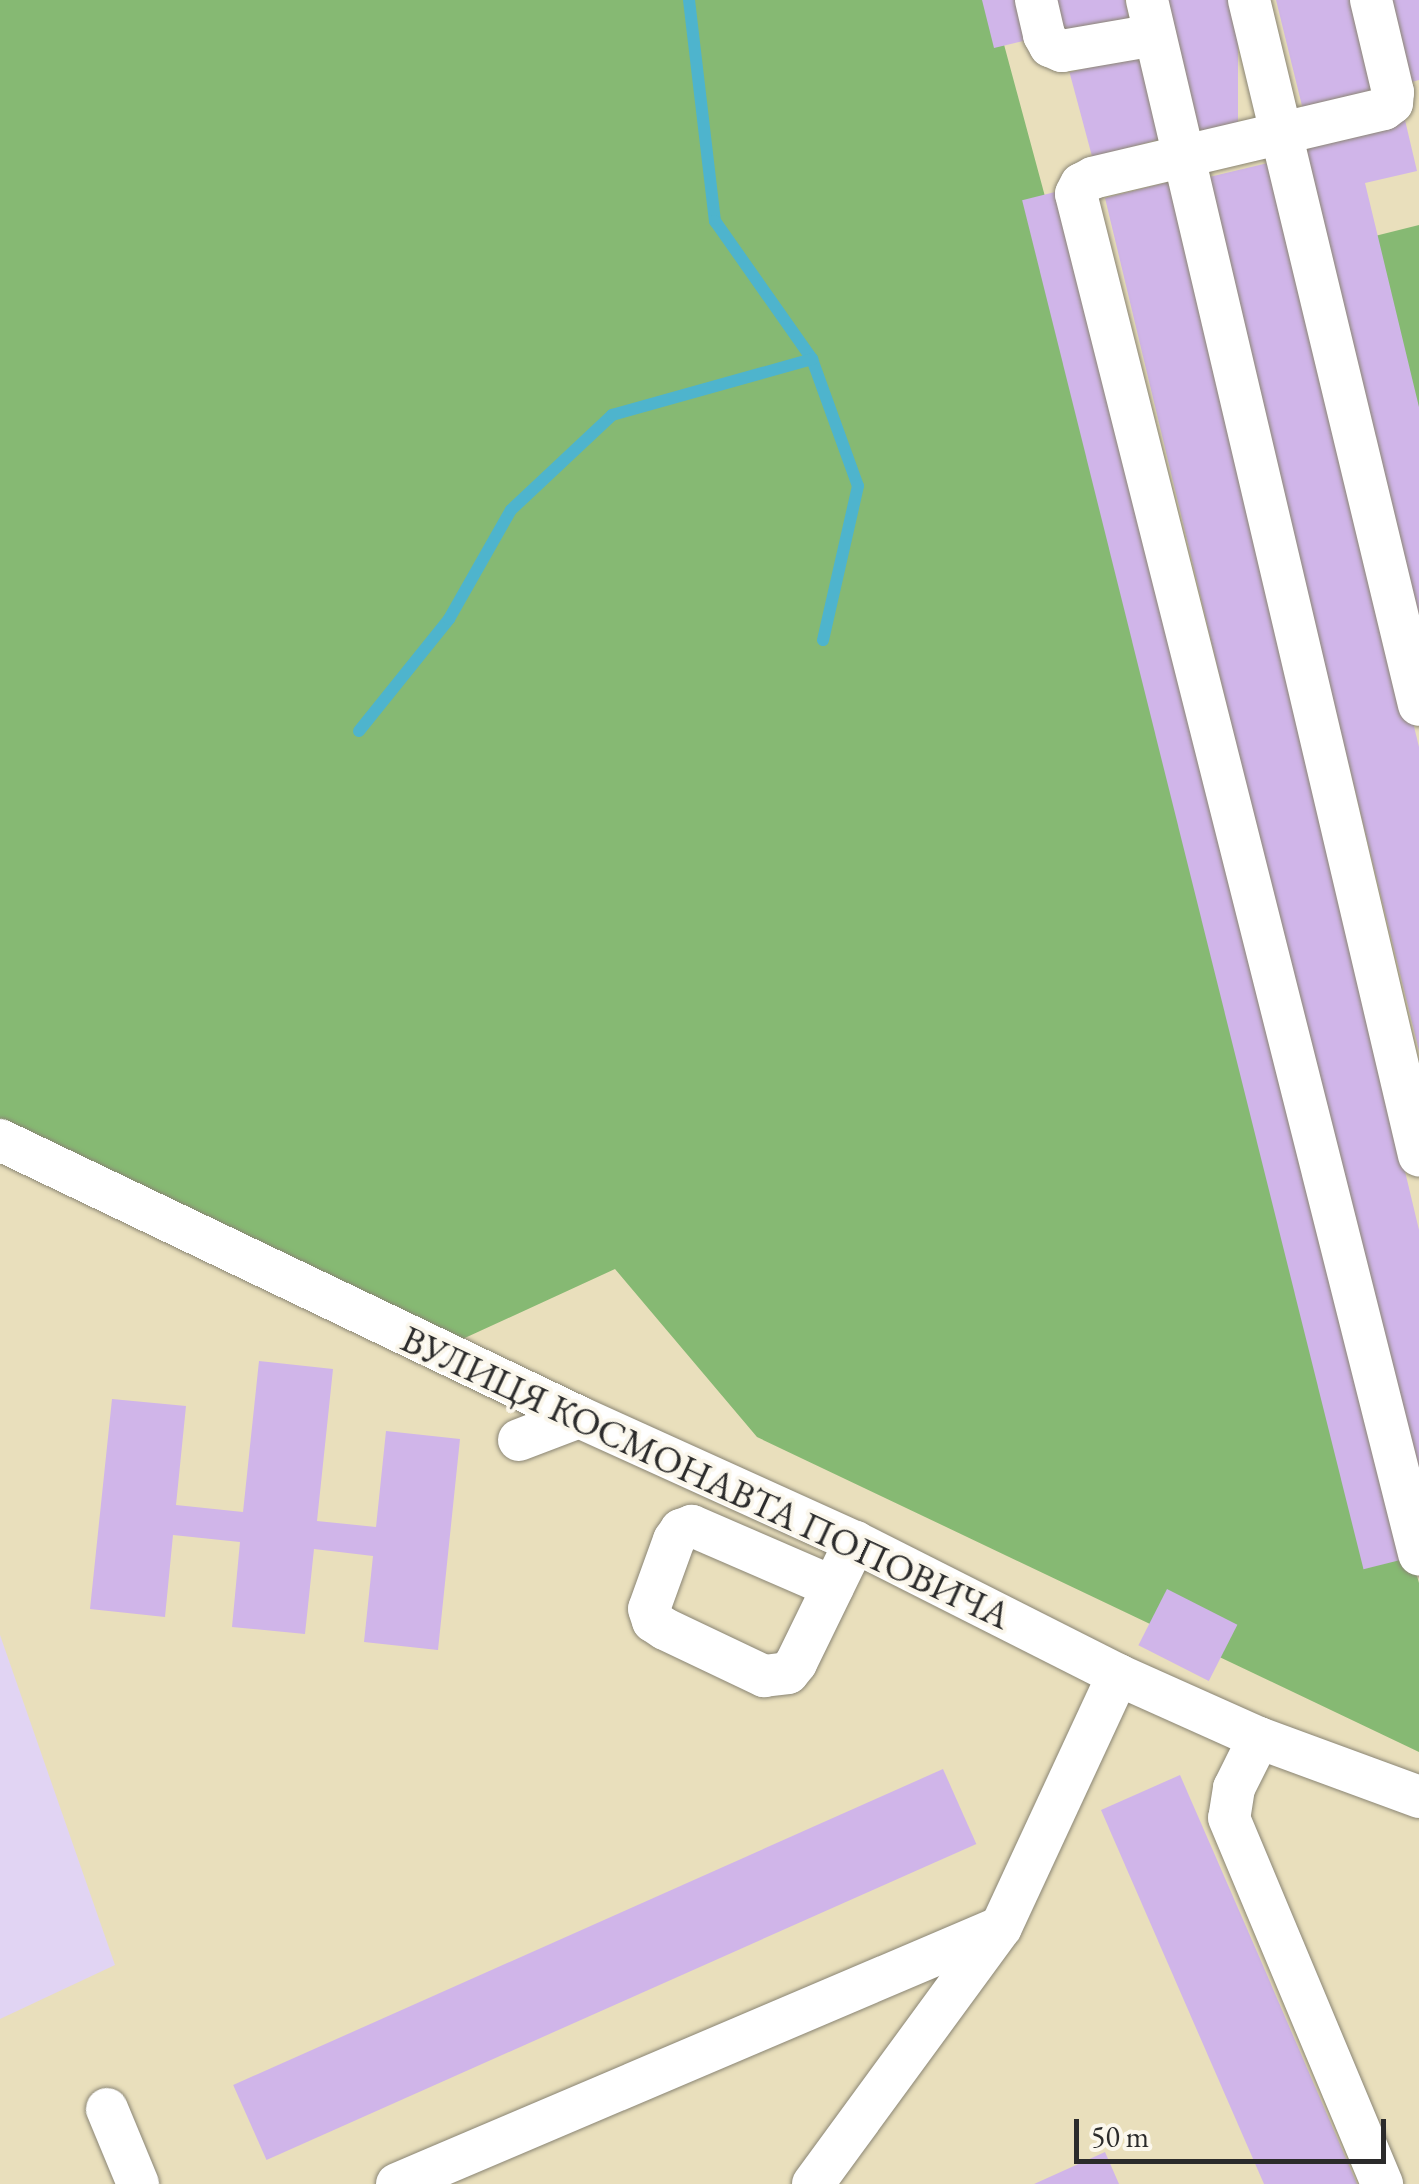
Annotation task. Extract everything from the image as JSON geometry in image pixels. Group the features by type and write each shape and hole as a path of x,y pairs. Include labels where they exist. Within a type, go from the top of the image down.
{"street":[{"path":"1036,0 1050,46 1062,51 1151,17 1419,1155"},
{"path":"1250,0 1419,705"},
{"path":"1372,0 1394,92 1392,103 1384,110 1081,184 1076,194 1419,1554"},
{"name":"ВУЛИЦЯ КОСМОНАВТА ПОПОВИЧА","path":"0,1140 578,1418 855,1542 1118,1675 1259,1738 1419,1797"},
{"path":"519,1440 578,1418"},
{"path":"832,1587 855,1542"},
{"path":"812,2184 1000,1927 1118,1675"},
{"path":"1259,1738 1234,1788 1229,1818 1382,2184"},
{"path":"397,2184 1000,1927"},
{"path":"107,2109 138,2184"}],"shaded area":[{"path":"0,1635 115,1965 0,2019"}],"green space":[{"path":"0,0 992,0 1419,1583 1419,1752 757,1437 615,1269 456,1342 0,1121"},
{"path":"1419,225 1419,428 1371,237"}],"building":[{"path":"982,0 1022,0 1031,39 994,48"},
{"path":"1054,0 1125,0 1130,22 1062,38"},
{"path":"1158,0 1238,0 1238,141 1158,141"},
{"path":"1276,0 1355,0 1377,91 1303,110"},
{"path":"1388,0 1419,0 1419,80 1408,83"},
{"path":"1142,53 1165,138 1092,157 1070,72"},
{"path":"1405,120 1417,171 1365,183 1419,407 1419,655 1295,147"},
{"path":"1276,161 1419,747 1419,1051 1205,178"},
{"path":"1169,182 1419,1230 1419,1506 1105,198"},
{"path":"1059,191 1400,1560 1363,1569 1022,200"},
{"path":"259,1361 333,1369 317,1521 376,1527 386,1431 460,1439 438,1650 364,1642 373,1556 314,1549 305,1634 232,1627 240,1542 173,1535 165,1617 90,1609 112,1399 186,1406 176,1505 243,1512"},
{"path":"1167,1589 1237,1625 1209,1681 1138,1645"},
{"path":"943,1769 976,1844 267,2160 233,2085"},
{"path":"1180,1775 1357,2184 1264,2184 1101,1810"},
{"path":"1105,2152 1119,2184 1034,2184"}],"waterway":[{"path":"689,0 715,221 812,359 858,486 823,640"},
{"path":"359,731 449,619 511,510 612,415 812,359"}]}
